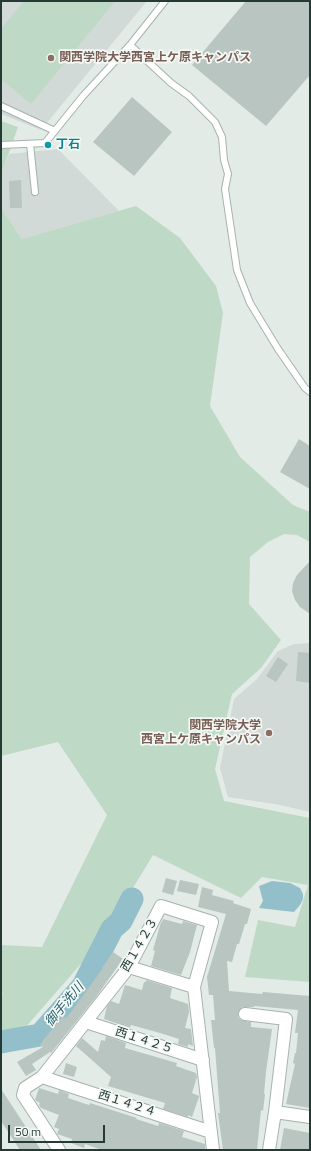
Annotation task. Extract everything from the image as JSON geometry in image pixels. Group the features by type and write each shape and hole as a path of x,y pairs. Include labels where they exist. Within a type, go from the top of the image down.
{"street":[{"name":"西１４２３","path":"59,1150 23,1095 25,1088 42,1077 129,967 161,906 212,922 194,987 213,1150"},
{"path":"129,967 194,987"},
{"path":"245,1014 286,1019 269,1150"},
{"name":"西１４２５","path":"86,1022 203,1060"},
{"name":"西１４２４","path":"42,1077 211,1132"},
{"path":"275,1112 310,1117"}],"lane":[{"path":"1,146 45,143 84,96 130,45 165,1"},
{"path":"130,45 171,83 189,96 214,122 222,137 224,160 228,174 225,189 238,270 250,303 278,349 310,392"},
{"path":"1,106 55,131"},
{"path":"30,144 35,192"}],"shaded area":[{"name":"関西学院大学西宮上ケ原キャンパス","path":"1,1 147,1 41,130 1,114"},
{"path":"58,149 119,211 22,239 1,208 1,175 9,154"},
{"name":"関西学院大学 西宮上ケ原キャンパス","path":"310,643 310,812 280,805 228,797 220,768 234,699 257,679 278,651 294,644"}],"green space":[{"path":"24,1 115,1 31,104 1,79 1,29"},
{"path":"1,121 18,127 1,175"},
{"path":"136,206 180,238 216,286 223,313 210,406 240,457 293,505 310,512 310,542 297,535 284,534 268,542 250,557 249,604 281,640 261,668 232,694 215,769 224,801 310,818 310,982 245,977 258,920 295,927 308,885 262,877 241,898 153,855 100,942 24,1029 1,1041 1,996 3,994 1,991 1,945 42,947 107,815 58,742 1,756 1,208 22,239"}],"water":[{"path":"272,881 290,883 300,888 303,894 303,899 294,912 259,908 263,901 259,886"}],"building":[{"path":"246,1 310,1 310,75 266,126 192,65"},
{"path":"132,97 172,132 134,176 93,142"},
{"path":"21,180 22,208 10,208 9,181"},
{"path":"299,439 310,446 310,489 280,472"},
{"path":"310,561 310,614 300,607 295,600 292,591 293,583 297,575"},
{"path":"298,652 310,653 310,683 296,681"},
{"path":"278,657 288,664 276,682 266,676"},
{"path":"166,878 177,881 173,895 162,892"},
{"path":"180,880 199,884 196,895 177,891"},
{"path":"202,887 213,890 212,895 234,901 233,903 251,909 239,944 237,944 232,962 227,961 229,991 310,996 310,1108 286,1104 295,1064 293,1063 296,1053 298,1033 295,1033 298,1010 255,1006 242,1007 238,1013 238,1017 241,1020 251,1022 251,1027 272,1029 257,1150 223,1150 218,1113 220,1113 215,1048 211,1020 215,1020 213,995 209,995 207,977 226,914 198,907"},
{"path":"163,919 182,924 183,921 197,925 190,952 181,975 151,966 155,951 153,950"},
{"path":"113,952 123,959 96,997 51,1053 50,1052 32,1064 36,1070 26,1076 17,1062 43,1047 40,1045 44,1039 63,1016 66,1018 74,1008"},
{"path":"146,980 172,988 170,998 188,1004 189,1012 185,1028 191,1029 193,1046 188,1044 188,1047 178,1044 179,1039 160,1033 131,1025 130,1028 104,1019 107,1006 111,1001 119,1004 125,985 142,990"},
{"path":"106,1036 126,1043 125,1048 177,1063 176,1066 196,1073 197,1077 192,1093 199,1097 192,1117 163,1109 165,1103 108,1086 111,1077 76,1046 82,1038 98,1052 101,1040 105,1041"},
{"path":"66,1063 77,1067 74,1077 63,1074"},
{"path":"39,1088 58,1094 59,1090 69,1094 68,1098 89,1105 90,1103 158,1126 159,1123 184,1131 182,1137 205,1144 205,1150 102,1150 85,1144 84,1148 71,1143 72,1139 57,1134 59,1129 54,1127 59,1115 41,1108 39,1105 40,1103 35,1100"},
{"path":"1,1089 41,1150 20,1150 1,1121"},
{"path":"284,1128 310,1133 310,1150 280,1150"}],"waterway":[{"name":"御手洗川","path":"1,1042 40,1035 83,986 112,929 121,921 132,899"}],"place":[{"name":"関西学院大学西宮上ケ原キャンパス","path":"51,58"},
{"name":"丁石","path":"48,145"},
{"name":"関西学院大学 西宮上ケ原キャンパス","path":"269,733"}]}
